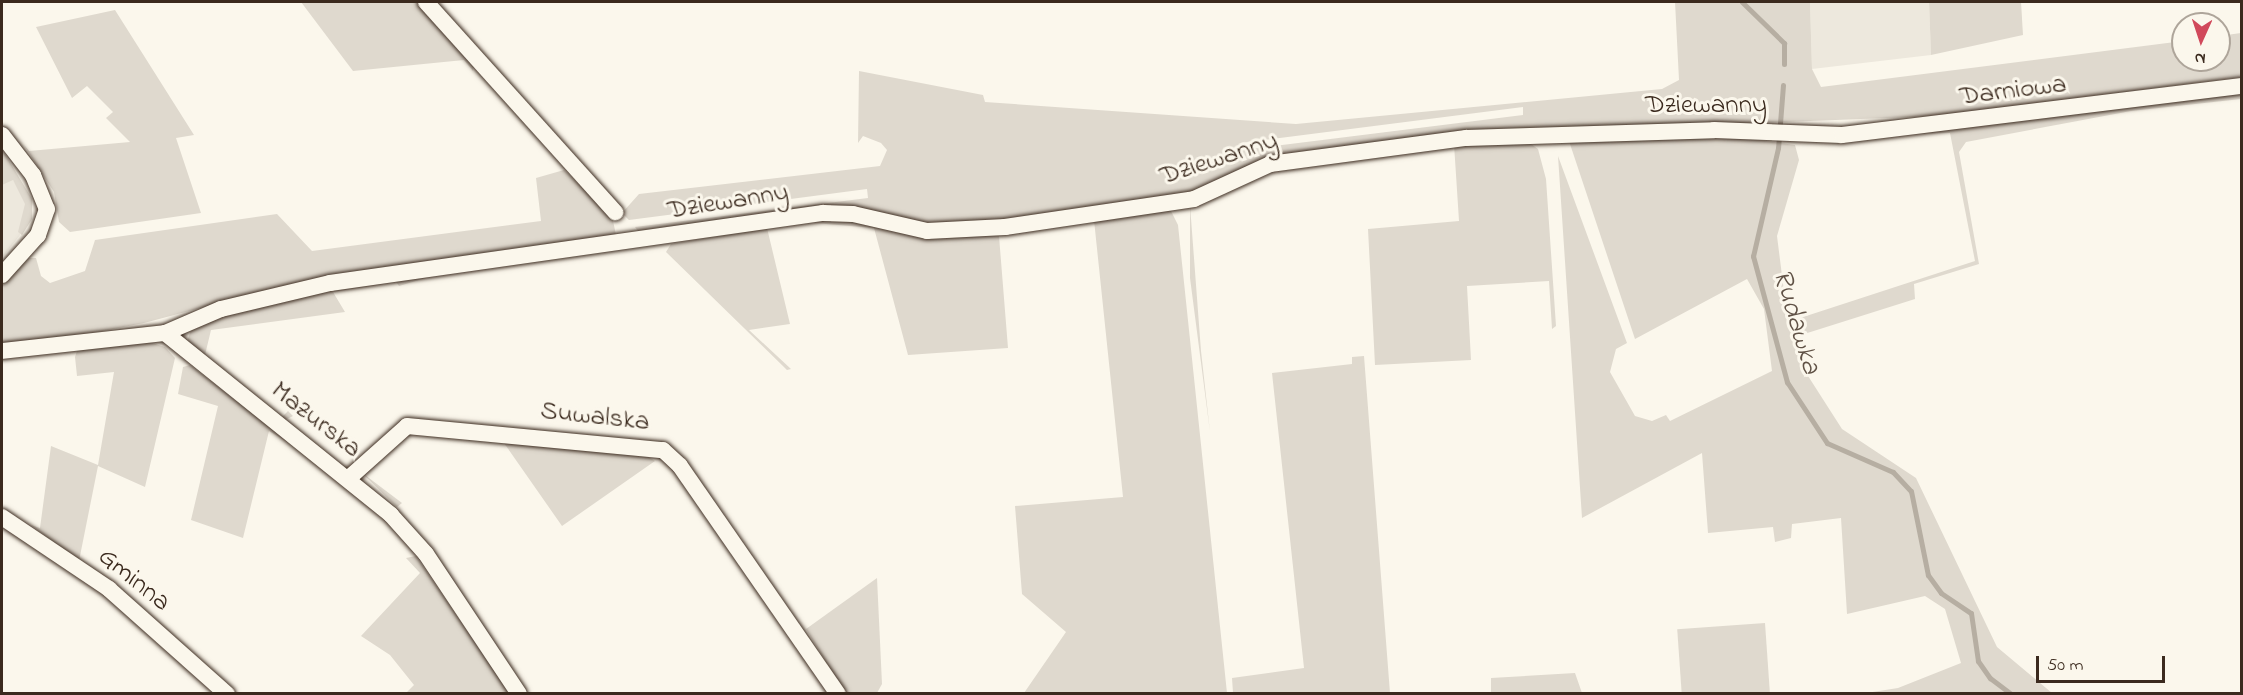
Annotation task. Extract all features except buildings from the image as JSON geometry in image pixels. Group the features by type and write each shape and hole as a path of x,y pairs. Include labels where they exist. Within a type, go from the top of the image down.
{"street":[{"path":"426,2 615,212"},
{"name":"Darniowa","path":"1789,133 1842,135 1944,125 2241,86"},
{"name":"Dziewanny","path":"165,333 221,309 330,282 632,243 838,213 927,231 1005,227 1194,199 1270,164 1466,138 1765,131 1789,133"},
{"path":"2,135 33,175 47,209 38,235 2,275"},
{"path":"2,351 165,333"},
{"name":"Mazurska","path":"165,333 350,477 426,554 519,693"},
{"name":"Suwalska","path":"350,477 407,426 663,450 680,466 838,693"},
{"name":"Gminna","path":"2,517 110,589 227,693"}],"shaded area":[{"path":"301,2 418,2 474,64 473,71 464,60 353,71"},
{"path":"1675,2 1810,2 1812,69 1821,87 2171,43 2171,72 2231,72 2231,34 2241,33 2241,77 1937,116 1704,125 1342,149 1177,197 943,227 870,212 638,231 635,227 868,198 867,189 629,220 622,213 639,194 880,166 887,150 881,143 863,136 858,143 859,71 983,95 985,102 1296,124 1662,89 1679,80","holes":["1523,107 1523,115 1241,150 1241,143"]},
{"path":"1810,2 1929,2 1931,55 1812,69"},
{"path":"1929,2 2021,2 2023,35 1931,55"},
{"path":"115,10 194,135 176,138 201,213 70,232 59,222 54,192 24,145 29,151 130,142 106,118 113,112 87,86 72,98 36,27"},
{"path":"2241,91 2241,99 2131,111 1966,142 1959,152 1979,264 1914,284 1915,299 1801,335 1797,319 1975,261 1950,133 1907,134"},
{"path":"1568,138 1743,138 1795,145 1799,160 1777,236 1788,323 1801,365 1842,429 1916,478 1997,647 2052,693 1866,693 1898,688 1961,663 1945,609 1925,596 1847,614 1841,518 1792,524 1791,538 1775,542 1773,527 1708,533 1702,453 1582,518 1558,156 1627,343 1616,349 1610,372 1635,416 1652,421 1666,415 1670,421 1772,371 1764,309 1747,279 1635,339"},
{"path":"1454,144 1531,144 1538,149 1546,179 1556,326 1552,329 1549,281 1467,286 1471,360 1375,365 1368,229 1459,221"},
{"path":"2,149 32,199 32,219 22,235 18,232 25,204 13,180 2,185"},
{"path":"2,163 28,203 20,235 2,258"},
{"path":"564,170 612,216 616,235 279,287 144,323 62,339 2,343 2,286 29,258 36,258 41,276 50,283 85,271 95,240 277,214 312,251 541,221 536,178"},
{"path":"1190,205 1201,351 1210,432 1190,278"},
{"path":"1170,209 1178,225 1227,693 1024,693 1066,632 1022,594 1015,506 1123,497 1094,220"},
{"path":"839,217 999,236 1008,348 908,355 874,228 814,223"},
{"path":"767,228 790,324 749,330 791,369 787,370 666,252 671,244"},
{"path":"443,273 399,286 396,282 333,292 345,312 211,330 205,355 281,418 288,411 293,416 283,421 190,345 188,339 191,330 220,317 332,289"},
{"path":"143,340 165,347 175,358 145,487 98,466 79,561 31,525 40,528 51,446 98,465 114,372 77,376 75,357 77,351"},
{"path":"1364,356 1390,693 1233,693 1232,678 1304,668 1272,373 1352,364 1352,357"},
{"path":"190,365 294,446 269,431 243,538 191,520 218,406 178,394 183,367"},
{"path":"404,434 365,475 402,503 397,507 363,474"},
{"path":"504,443 647,456 655,461 562,526"},
{"path":"416,556 509,693 406,693 414,685 390,655 361,636 420,573 406,558"},
{"path":"877,578 882,684 877,693 845,693 806,629"},
{"path":"1765,623 1770,693 1682,694 1677,629"},
{"path":"1575,673 1582,693 1465,693 1491,692 1491,678"}],"waterway":[{"name":"Rudawka","path":"1742,2 1784,43 1784,64"},
{"name":"Rudawka","path":"1783,85 1778,148 1753,256 1787,382 1827,443 1893,472 1911,491 1928,575 1941,593 1971,613 1978,661 1990,678 2011,694"}]}
